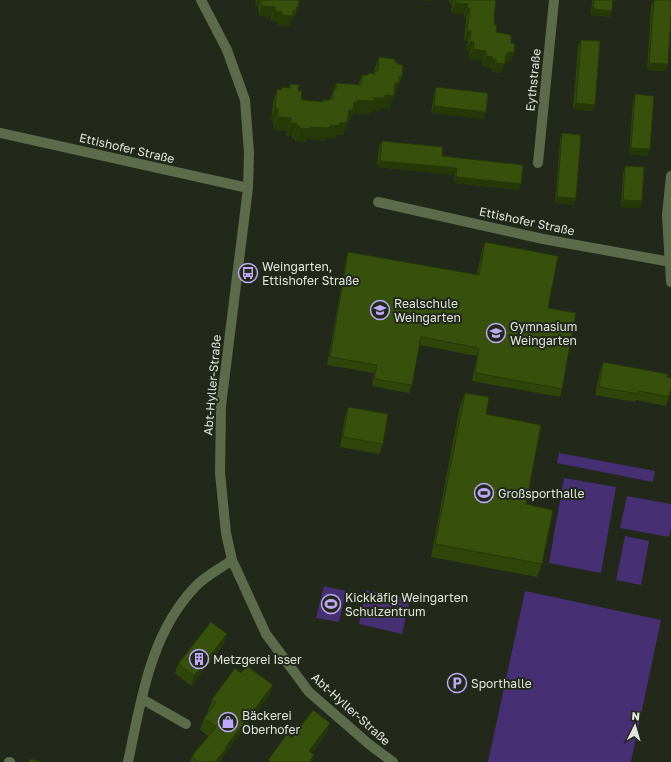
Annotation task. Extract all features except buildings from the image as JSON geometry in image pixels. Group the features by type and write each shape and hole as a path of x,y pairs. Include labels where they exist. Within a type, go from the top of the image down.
{"street":[{"name":"Abt-Hyller-Straße","path":"201,0 227,50 245,100 249,153 248,188 221,406 220,473 226,533 232,560 266,634 309,692 370,745 393,762"},
{"name":"Eythstraße","path":"538,163 554,0"},
{"name":"Ettishofer Straße","path":"0,133 248,188"},
{"path":"671,176 667,215 671,282"},
{"name":"Ettishofer Straße","path":"378,202 543,239 670,262"},
{"path":"128,762 149,668 158,643 174,612 196,586 232,560"},
{"path":"142,699 186,724"}],"shaded area":[{"path":"559,453 655,471 653,482 557,463"},
{"path":"564,478 616,487 601,573 549,563"},
{"path":"627,496 671,504 671,527 669,537 620,528"},
{"path":"625,536 649,541 641,585 616,580"},
{"name":"Kickkäfig Weingarten Schulzentrum","path":"324,586 346,591 339,622 316,618"},
{"path":"366,590 410,599 402,634 359,624"},
{"path":"525,591 661,620 631,762 488,762"}],"place":[{"name":"Weingarten, Ettishofer Straße","path":"248,273"},
{"name":"Realschule Weingarten","path":"380,310"},
{"name":"Gymnasium Weingarten","path":"496,333"},
{"name":"Großsporthalle","path":"484,493"},
{"name":"Kickkäfig Weingarten Schulzentrum","path":"331,604"},
{"name":"Metzgerei Isser","path":"199,659"},
{"name":"Sporthalle","path":"457,683"},
{"name":"Bäckerei Oberhofer","path":"228,722"}]}
